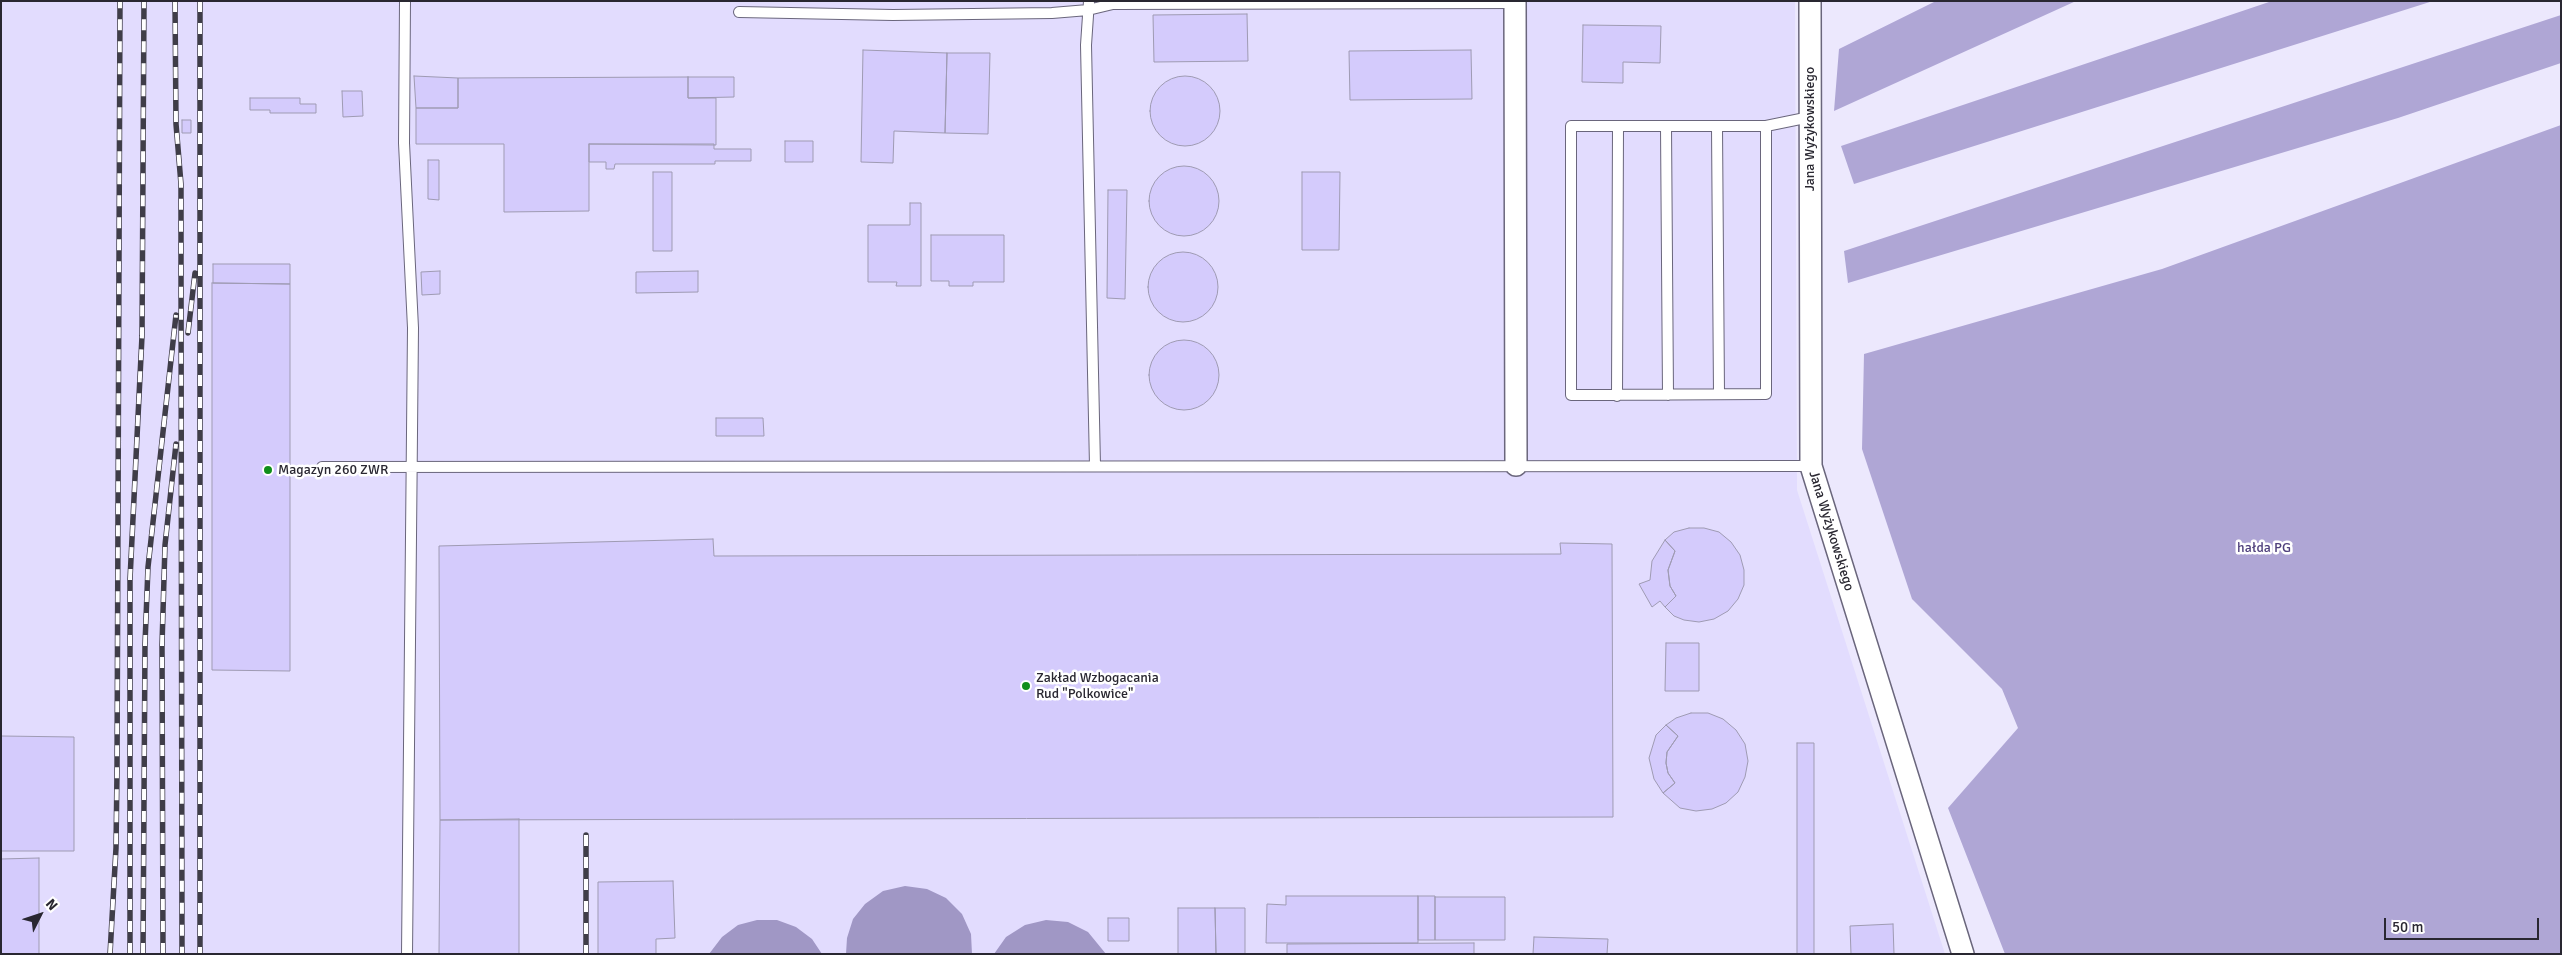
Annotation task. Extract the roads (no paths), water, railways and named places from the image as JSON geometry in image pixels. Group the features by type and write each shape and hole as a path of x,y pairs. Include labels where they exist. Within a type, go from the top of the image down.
{"street":[{"name":"Jana Wyżykowskiego","path":"1810,1 1811,466 1963,954"},
{"path":"1515,2 1516,465"}],"lane":[{"path":"405,1 404,143 413,328 410,466 408,954"},
{"path":"739,12 893,15 1052,13 1088,6 1113,4 1515,2"},
{"path":"1088,6 1086,44 1095,466"},
{"path":"1766,126 1766,394 1571,395 1571,126 1766,126 1810,117"},
{"path":"1617,396 1618,126"},
{"path":"1666,126 1668,395"},
{"path":"1717,127 1719,394"},
{"path":"322,467 1811,466"}],"railway":[{"path":"110,954 116,848 117,772 120,1"},
{"path":"130,954 130,579 142,336 144,1"},
{"path":"175,1 176,124 181,184 182,954"},
{"path":"200,1 200,954"},
{"path":"188,333 195,273"},
{"path":"143,954 145,644 148,567 176,315"},
{"path":"163,954 162,645 165,545 176,444"},
{"path":"586,835 586,954"}],"place":[{"name":"Magazyn 260 ZWR","path":"268,470"},
{"name":"Zakład Wzbogacania Rud \"Polkowice\"","path":"1026,686"}],"park label":[{"name":"hałda PG","path":"2264,548"}]}
